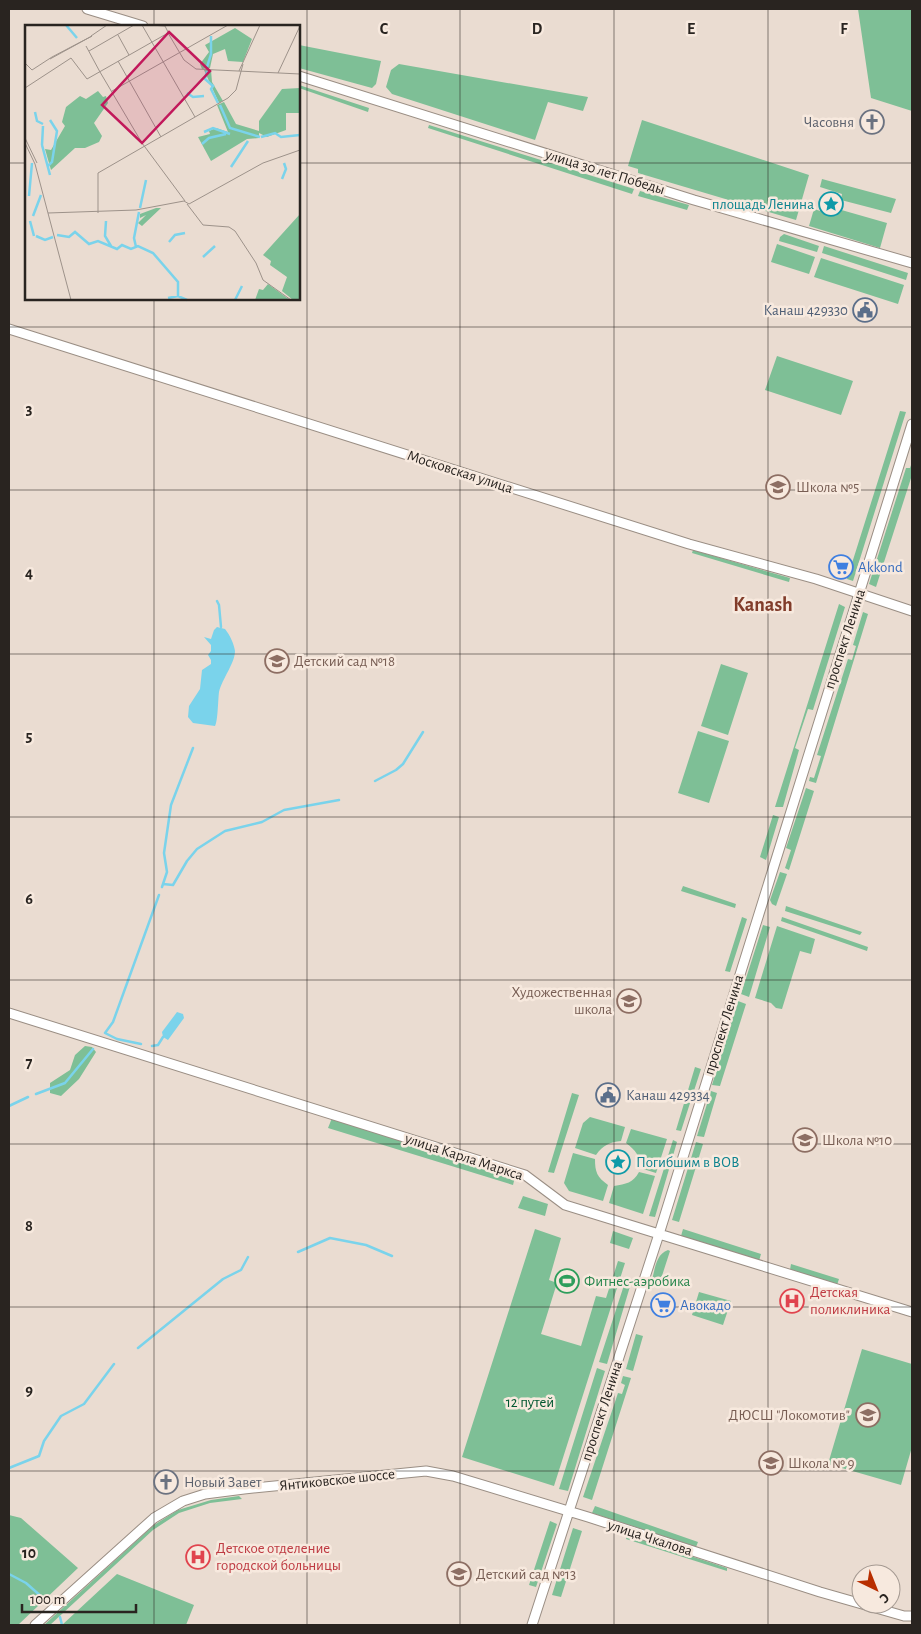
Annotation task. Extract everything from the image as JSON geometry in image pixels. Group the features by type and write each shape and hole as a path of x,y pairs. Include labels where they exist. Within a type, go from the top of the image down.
{"street":[{"path":"87,9 140,25"},
{"name":"улица 30 лет Победы","path":"300,76 694,200 912,263"},
{"name":"Московская улица","path":"9,329 680,541 809,577 912,611"},
{"name":"проспект Ленина","path":"532,1625 659,1234 912,424"},
{"name":"улица Карла Маркса","path":"9,1013 525,1175 565,1205 912,1312"},
{"name":"улица Чкалова","path":"417,1471 432,1471 454,1476 820,1592 910,1617"},
{"name":"Янтиковское шоссе","path":"35,1625 154,1518 182,1501 205,1494 244,1489 417,1471"}],"green space":[{"path":"858,9 912,9 912,111 871,98"},
{"path":"300,45 381,61 376,84 372,88 300,68"},
{"path":"399,64 588,97 583,111 548,102 535,140 392,94 386,87 391,70"},
{"path":"300,85 369,108 368,112 300,88"},
{"path":"642,120 809,175 796,220 638,173 638,169 628,166"},
{"path":"429,125 634,189 632,194 428,128"},
{"path":"822,179 896,199 891,213 841,200 842,194 820,187"},
{"path":"640,191 689,205 687,210 638,196"},
{"path":"814,209 836,216 838,209 887,223 880,248 809,226"},
{"path":"784,234 819,246 817,252 779,241 780,237"},
{"path":"777,244 815,257 809,274 771,262"},
{"path":"824,246 908,273 906,280 822,253"},
{"path":"821,258 904,285 898,304 814,277"},
{"path":"777,356 853,381 841,415 765,390"},
{"path":"900,411 906,412 853,581 847,579"},
{"path":"912,462 912,475 876,587 869,584 906,468 910,468"},
{"path":"693,550 790,578 789,582 692,553"},
{"path":"839,604 845,607 813,710 808,709 795,748 799,750 783,807 775,807"},
{"path":"863,612 868,614 816,783 809,781 810,777 814,778 821,756 817,755 848,659 852,660 856,646 853,645"},
{"path":"721,664 748,673 728,735 701,726"},
{"path":"698,731 729,741 709,803 678,793"},
{"path":"806,788 814,791 789,870 785,868 791,850 786,848"},
{"path":"773,815 779,817 766,860 760,857"},
{"path":"780,872 787,874 776,906 770,900"},
{"path":"683,886 736,904 735,908 681,891"},
{"path":"786,906 862,932 860,935 785,911"},
{"path":"742,917 747,919 730,972 725,971"},
{"path":"782,917 868,947 867,951 781,921"},
{"path":"763,925 770,927 749,997 741,994"},
{"path":"777,926 815,939 811,954 800,951 782,1009 755,998"},
{"path":"738,1001 746,1004 720,1086 712,1085"},
{"path":"85,1046 92,1047 96,1052 79,1079 61,1096 50,1093 50,1083 70,1070 75,1055"},
{"path":"695,1067 701,1069 681,1131 676,1130"},
{"path":"711,1091 717,1093 704,1137 697,1136"},
{"path":"572,1093 579,1095 554,1173 548,1172"},
{"path":"590,1117 625,1127 621,1141 607,1145 596,1155 575,1148 583,1123"},
{"path":"332,1118 515,1177 513,1185 328,1128"},
{"path":"631,1129 667,1139 656,1173 640,1168 637,1154 626,1143"},
{"path":"673,1140 677,1142 655,1217 649,1216"},
{"path":"696,1142 703,1144 679,1222 672,1220"},
{"path":"573,1153 595,1159 597,1174 608,1185 603,1201 569,1191 564,1183"},
{"path":"639,1172 655,1176 643,1214 609,1203 614,1186 629,1182"},
{"path":"523,1196 548,1204 545,1216 518,1208"},
{"name":"12 путей","path":"535,1229 561,1238 549,1280 557,1283 541,1334 581,1346 596,1296 606,1298 618,1261 625,1263 554,1486 462,1457"},
{"path":"683,1229 761,1254 759,1261 681,1236"},
{"path":"613,1231 633,1238 629,1249 610,1243"},
{"path":"668,1250 670,1251 660,1282 652,1280 658,1258"},
{"path":"791,1264 839,1279 837,1285 790,1270"},
{"path":"625,1282 631,1283 607,1364 599,1362"},
{"path":"699,1292 731,1301 723,1325 692,1315"},
{"path":"636,1334 643,1336 633,1371 626,1369"},
{"path":"862,1349 912,1364 912,1447 901,1485 828,1464"},
{"path":"597,1368 605,1371 568,1491 559,1489"},
{"path":"623,1376 631,1378 592,1500 583,1497 618,1393 622,1394 625,1385 621,1383"},
{"path":"239,1496 242,1499 210,1503 179,1513 153,1530 50,1625 44,1625 154,1525 178,1510 211,1500"},
{"path":"595,1506 698,1542 696,1547 592,1513"},
{"path":"9,1515 21,1518 78,1568 18,1625 9,1625"},
{"path":"550,1521 557,1524 536,1587 529,1585"},
{"path":"573,1528 582,1531 561,1597 552,1595"},
{"path":"627,1535 727,1568 727,1571 626,1539"},
{"path":"117,1574 194,1605 186,1625 62,1625"}],"water":[{"path":"217,627 227,631 235,651 233,661 219,692 215,726 193,723 188,717 189,706 200,689 202,670 211,664 208,655 211,651 211,645 204,637 211,639"},
{"path":"177,1012 183,1014 184,1018 168,1040 163,1037 162,1032"}],"waterway":[{"path":"217,601 221,627"},
{"path":"375,781 403,764 423,732"},
{"path":"162,887 167,872 164,853 171,805 193,748"},
{"path":"163,884 173,885 187,861 197,849 225,831 262,822 284,810 339,800"},
{"path":"141,1044 117,1039 105,1033 113,1022 159,895"},
{"path":"152,1046 158,1045 163,1037"},
{"path":"36,1094 65,1083 93,1049"},
{"path":"9,1106 28,1097"},
{"path":"298,1252 330,1238 366,1245 392,1256"},
{"path":"138,1348 223,1279 241,1270 248,1257"},
{"path":"9,1468 39,1456 44,1441 61,1416 84,1404 114,1364"},
{"path":"9,1574 26,1583 43,1598"},
{"path":"60,1617 62,1625"}],"place":[{"name":"Часовня","path":"872,122"},
{"name":"площадь Ленина","path":"831,204"},
{"name":"Канаш 429330","path":"865,310"},
{"name":"Школа №5","path":"778,487"},
{"name":"Akkond","path":"841,567"},
{"name":"Детский сад №18","path":"277,661"},
{"name":"Художественная школа","path":"629,1001"},
{"name":"Канаш 429334","path":"608,1095"},
{"name":"Школа №10","path":"805,1140"},
{"name":"Погибшим в ВОВ","path":"618,1162"},
{"name":"Фитнес-аэробика","path":"567,1281"},
{"name":"Детская поликлиника","path":"792,1301"},
{"name":"Авокадо","path":"663,1305"},
{"name":"ДЮСШ \"Локомотив\"","path":"868,1415"},
{"name":"Школа № 9","path":"771,1463"},
{"name":"Новый Завет","path":"166,1482"},
{"name":"Детское отделение городской больницы","path":"198,1557"},
{"name":"Детский сад №13","path":"459,1574"}],"district":[{"name":"Kanash","path":"763,605"}]}
